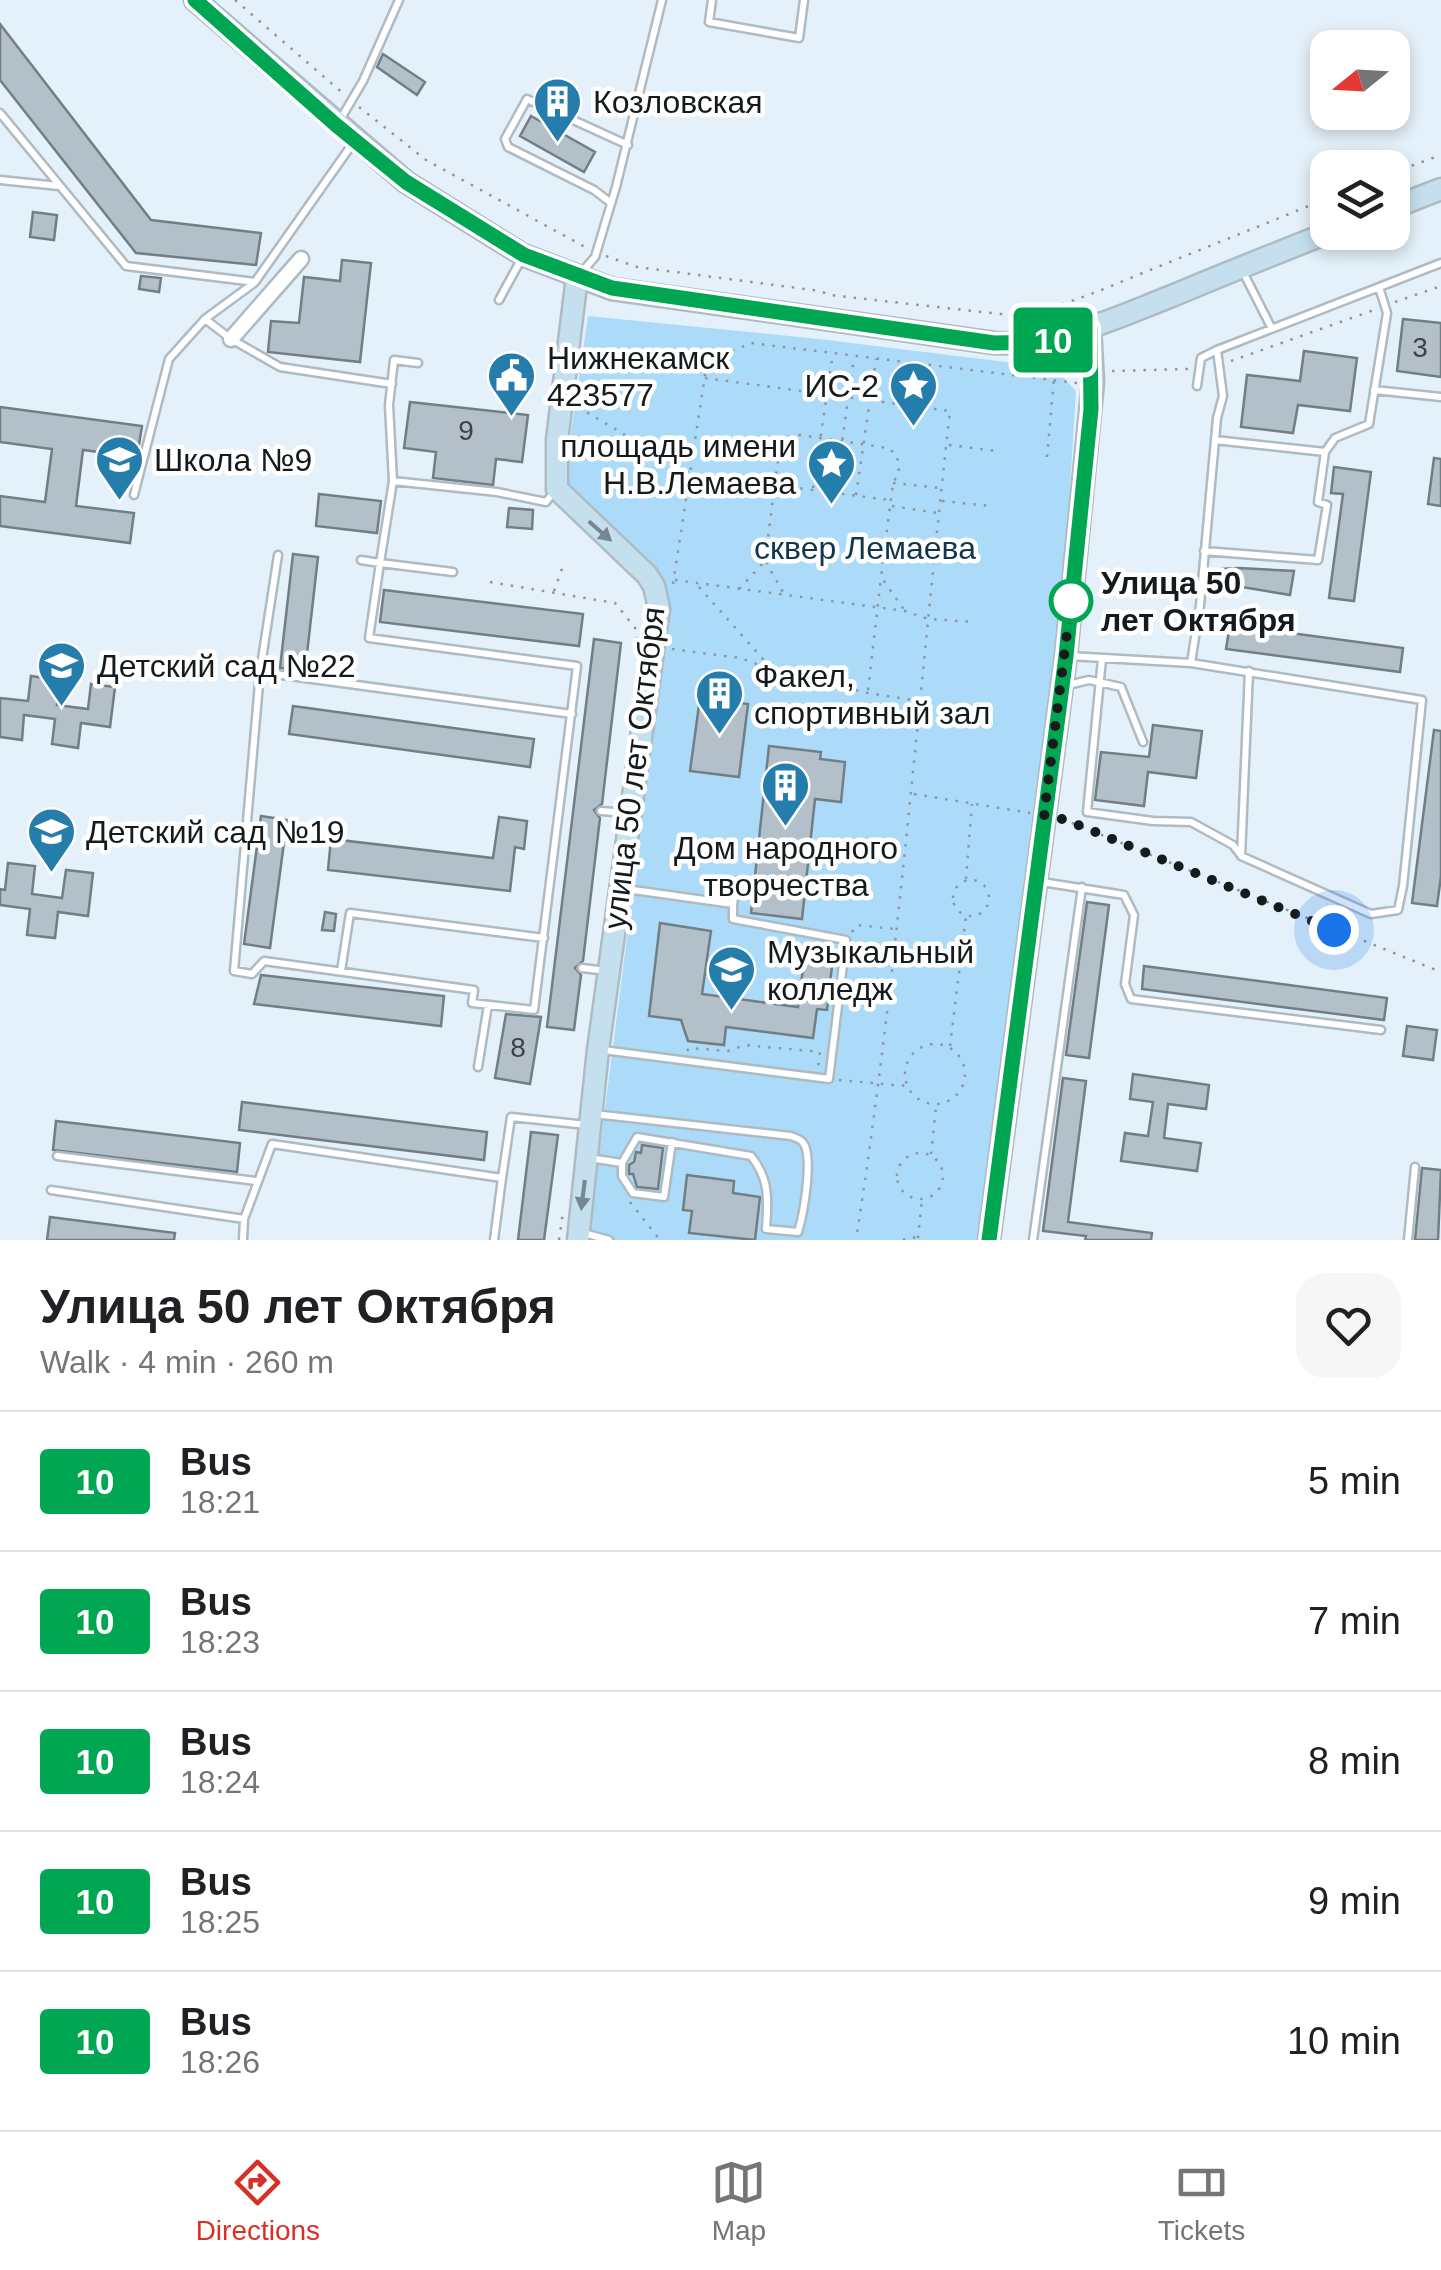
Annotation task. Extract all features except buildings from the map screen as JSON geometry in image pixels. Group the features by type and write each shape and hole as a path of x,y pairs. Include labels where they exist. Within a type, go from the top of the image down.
{"street":[{"path":"195,0 336,125 443,208 524,255 612,288 994,343 1042,342 1090,328 1310,240"},
{"path":"1410,201 1441,188"},
{"path":"231,339 301,259"},
{"path":"558,489 558,440 577,277"},
{"path":"989,1240 1066,656 1092,372 1090,328"},
{"name":"улица 50 лет Октября","path":"558,489 575,509 634,560 654,586 659,608 608,971 579,1236"}],"lane":[{"path":"336,125 352,100 399,0"},
{"path":"577,277 596,252 628,145 662,0"},
{"path":"712,0 708,22 798,38 804,0"},
{"path":"611,203 594,190 508,148 505,139 527,99 628,145"},
{"path":"0,113 126,266 254,282"},
{"path":"134,495 169,358 205,319 254,282 355,140"},
{"path":"0,180 60,186"},
{"path":"499,300 524,255"},
{"path":"1197,386 1201,358 1271,327 1441,263"},
{"path":"1241,268 1271,327"},
{"path":"1204,551 1318,560 1327,504 1318,502 1325,452 1335,438 1369,424 1387,312 1379,287"},
{"path":"205,319 280,367 392,384"},
{"path":"1191,664 1223,396 1217,350"},
{"path":"278,554 260,672 234,972 252,974 264,960 474,990 472,1002 534,1010 577,666 369,638 393,481 389,405 394,360 418,363"},
{"path":"1374,390 1441,397"},
{"path":"1215,440 1325,452"},
{"path":"393,481 497,492 546,502 558,489"},
{"path":"360,560 453,572"},
{"path":"1066,656 1102,658 1191,664 1249,671 1422,700 1398,910 1371,914 1242,856 1234,845 1191,822 1154,822 1088,812 1102,658"},
{"path":"1242,856 1249,671"},
{"path":"260,672 572,714"},
{"path":"1061,690 1075,681 1121,687 1143,742"},
{"path":"561,805 573,806"},
{"path":"601,810 630,813"},
{"path":"598,1050 829,1079 846,940 733,919 736,881"},
{"path":"1036,881 1124,895 1134,916 1126,984 1131,999 1381,1030"},
{"path":"1033,1240 1082,887"},
{"path":"620,888 734,904"},
{"path":"341,971 350,913 544,938"},
{"path":"541,962 554,964"},
{"path":"582,968 608,971"},
{"path":"478,1067 488,1005"},
{"path":"494,1240 511,1116 592,1119 802,1140 806,1186 798,1232 766,1230 769,1189 760,1166 751,1156 672,1142 636,1137 622,1163 622,1176 633,1192 664,1197 672,1142"},
{"path":"243,1240 244,1219 272,1144 502,1178"},
{"path":"56,1156 256,1181"},
{"path":"588,1158 622,1163"},
{"path":"1408,1240 1416,1167"},
{"path":"51,1190 244,1219"},
{"path":"579,1236 609,1240"}],"path":[{"path":"235,0 426,160 596,252 636,267 830,295 1025,314 1117,283 1310,205"},
{"path":"1410,167 1441,155"},
{"path":"670,596 707,362 751,343 1076,384 1092,372"},
{"path":"813,489 833,353"},
{"path":"835,492 854,355"},
{"path":"856,495 876,358"},
{"path":"705,378 950,411 913,794 856,1240"},
{"path":"1047,458 1054,380"},
{"path":"571,402 691,474 856,495 939,513"},
{"path":"738,589 765,560 784,437 863,444 888,448 897,455 898,472 893,483 868,693"},
{"path":"946,444 997,451"},
{"path":"893,483 942,488"},
{"path":"940,501 990,506"},
{"path":"765,560 785,596"},
{"path":"554,593 562,566"},
{"path":"882,577 906,611"},
{"path":"673,580 906,611 928,619 975,622"},
{"path":"490,582 615,603 636,629 636,642 740,658 868,693 919,701"},
{"path":"698,586 773,670"},
{"path":"913,794 1066,820 1441,972"},
{"path":"966,881 972,804"},
{"path":"966,881 978,881 989,895 983,912 966,916 956,909 956,887 966,881"},
{"path":"950,1047 966,916"},
{"path":"846,940 857,925 896,929"},
{"path":"680,1060 690,1048 728,1051 745,1044 820,1052 816,1078"},
{"path":"930,1044 950,1047 963,1062 965,1081 955,1098 936,1105 917,1099 907,1086 905,1072 912,1054 930,1044"},
{"path":"829,1079 907,1086"},
{"path":"930,1156 936,1105"},
{"path":"909,1156 930,1156 941,1166 943,1181 935,1193 922,1199 902,1189 898,1182 899,1168 909,1156"},
{"path":"903,1240 920,1239 922,1199"},
{"path":"559,1240 564,1201"}],"green space":[{"name":"сквер Лемаева","path":"588,316 1054,368 1076,391 1061,631 1034,801 978,1240 588,1240 670,603 653,564 567,488 565,472"}],"bus line":[{"name":"10","path":"195,0 406,182 524,255 577,277 676,300 994,343 1042,342 1090,328 1093,382 1066,656 989,1240"}],"place":[{"name":"Козловская","path":"558,144"},
{"name":"Нижнекамск 423577","path":"512,418"},
{"name":"ИС-2","path":"914,428"},
{"name":"Школа №9","path":"119,502"},
{"name":"площадь имени Н.В.Лемаева","path":"831,506"},
{"name":"Улица 50 лет Октября","path":"1071,601"},
{"name":"Детский сад №22","path":"62,708"},
{"name":"Факел, спортивный зал","path":"719,736"},
{"name":"Дом народного творчества","path":"786,828"},
{"name":"Детский сад №19","path":"51,874"},
{"name":"Музыкальный колледж","path":"732,1012"}],"route":[{"path":"1071,601 1044,815 1066,820 1334,930"}]}
